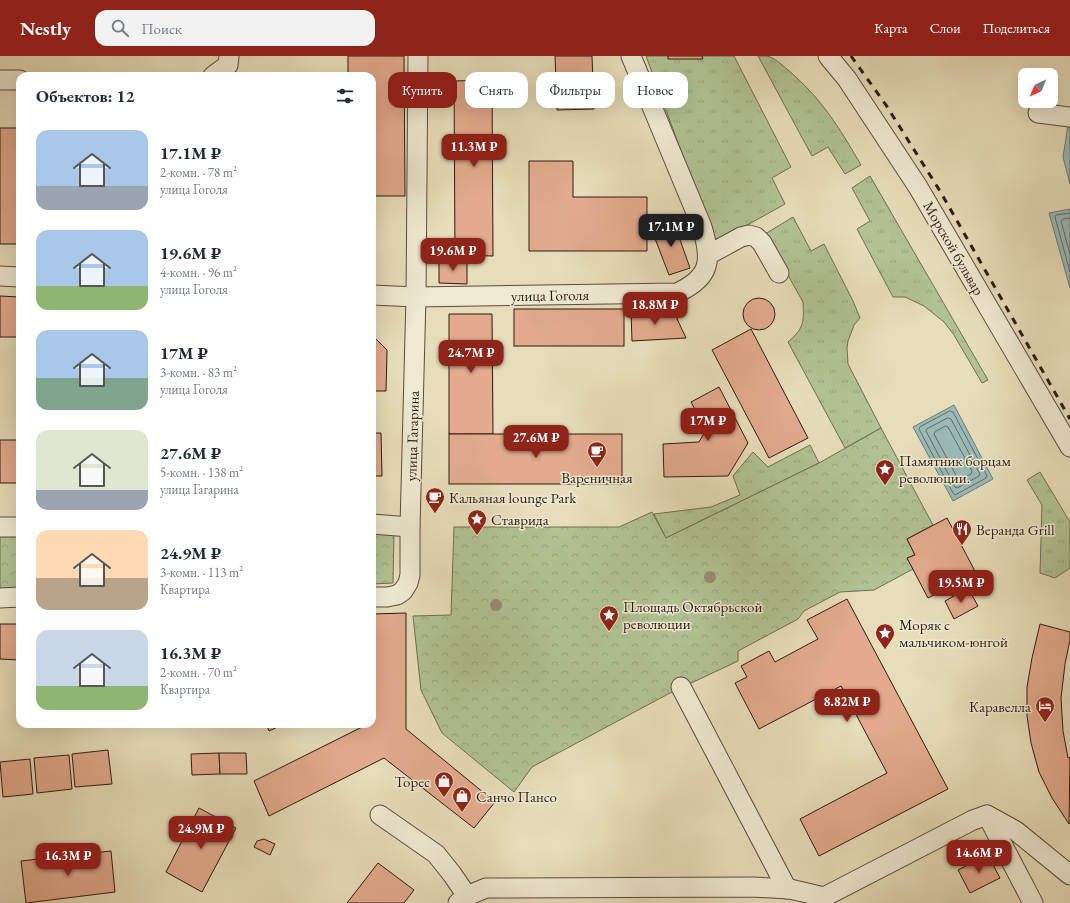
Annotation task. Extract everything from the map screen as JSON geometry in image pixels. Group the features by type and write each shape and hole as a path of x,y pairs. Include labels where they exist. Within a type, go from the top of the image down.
{"street":[{"path":"218,72 228,64 229,56"},
{"name":"улица Гагарина","path":"376,597 397,595 404,591 410,575 416,297 418,56"},
{"name":"улица Гоголя","path":"376,295 416,297 677,293 696,282 704,272 708,260 707,246 702,227 631,56"},
{"name":"Морской бульвар","path":"828,56 847,78 918,187 1070,447"},
{"path":"0,80 16,80"},
{"path":"1038,113 1070,117"},
{"path":"708,255 741,237 749,235 756,237 762,243 779,273"},
{"path":"0,276 16,277"},
{"path":"376,524 410,527"},
{"path":"0,527 16,527"},
{"path":"0,598 16,598"},
{"path":"681,687 787,889"},
{"path":"380,815 436,854 452,874 462,900 486,888 752,886 787,889 826,900 973,820 987,815 1016,830 1070,875"},
{"path":"987,815 1033,903"}],"green space":[{"path":"646,56 734,56 791,167 772,178 785,204 715,243 665,108 688,108 688,72 652,72"},
{"path":"758,56 767,56 776,60 810,91 829,114 861,165 845,174 828,147 812,156"},
{"path":"870,176 988,380 982,383 954,335 944,322 924,306 905,297 893,297 857,229 870,221 852,188"},
{"path":"793,217 811,251 824,244 860,318 854,325 848,341 848,364 881,428 845,448 788,342 797,333 802,325 803,302 765,234"},
{"path":"881,428 933,525 907,539 915,555 907,558 913,569 874,590 840,592 804,611 798,619 738,651 738,661 670,693 532,767 514,792 442,733 421,690 413,616 451,615 454,527 619,527 652,512 666,538 819,463"},
{"path":"810,445 819,463 666,538 654,514 711,507 740,495 733,476 753,452 768,467"},
{"path":"1040,472 1070,522 1070,568 1055,578 1040,573 1042,505 1027,480"},
{"path":"376,534 394,534 393,583 376,584"},
{"path":"0,535 16,535 16,589 0,589"}],"water":[{"path":"1070,113 1070,184 1063,157"},
{"path":"1070,209 1070,288 1049,213"},
{"path":"954,405 993,479 953,501 913,427"}],"building":[{"path":"348,56 404,56 404,72 388,72 388,108 404,108 405,196 376,196 376,72 348,72"},
{"path":"555,56 592,56 593,72 556,72"},
{"path":"668,56 702,56 703,59 668,59"},
{"path":"457,81 465,81 465,108 492,108 493,256 455,255 454,108 457,108"},
{"path":"557,108 594,108 594,109 557,110"},
{"path":"0,128 16,128 16,244 0,244"},
{"path":"529,161 573,161 573,197 647,197 647,251 529,251"},
{"path":"673,220 690,268 669,275 651,228"},
{"path":"439,260 467,260 467,284 439,283"},
{"path":"0,296 16,297 16,337 0,337"},
{"path":"759,298 770,303 775,314 770,325 759,330 748,325 743,314 748,303"},
{"path":"514,309 624,309 624,346 514,346"},
{"path":"673,310 686,338 632,341 631,311"},
{"path":"449,314 492,314 493,434 449,434"},
{"path":"751,329 808,438 769,458 712,350"},
{"path":"376,339 387,350 386,391 376,391"},
{"path":"719,387 748,443 728,476 664,477 663,444 699,442 706,430 691,402"},
{"path":"376,433 381,433 382,476 376,476"},
{"path":"449,434 622,434 622,484 449,484"},
{"path":"0,440 16,440 16,483 0,483"},
{"path":"947,518 976,573 928,598 907,558 915,555 907,539"},
{"path":"968,588 978,606 954,619 945,601"},
{"path":"847,599 948,789 819,856 800,819 887,773 841,686 759,729 735,683 747,677 741,666 769,651 775,662 818,639 807,620"},
{"path":"406,613 406,729 495,802 474,828 384,758 269,816 254,781 360,728 376,728 376,614"},
{"path":"0,624 16,624 16,660 0,659"},
{"name":"Каравелла","path":"1040,624 1070,632 1061,698 1063,731 1068,758 1070,757 1069,824 1052,798 1039,772 1031,743 1027,716 1027,687"},
{"path":"268,728 275,728 269,731"},
{"path":"108,750 112,784 75,787 72,754"},
{"path":"219,753 220,774 192,775 191,754"},
{"path":"219,753 246,753 247,774 220,774"},
{"path":"69,755 72,789 37,793 34,758"},
{"path":"30,759 33,794 3,797 0,762"},
{"path":"199,808 236,828 202,892 166,872"},
{"path":"264,839 275,844 270,855 254,847 257,841"},
{"path":"111,851 115,892 26,903 21,861"},
{"path":"988,855 1000,878 970,893 958,870"},
{"path":"378,863 414,890 404,903 347,903"}],"railway":[{"path":"851,56 886,105 940,191 1070,419"}],"place":[{"name":"Вареничная","path":"597,468"},
{"name":"Памятник борцам революции.","path":"885,486"},
{"name":"Кальяная lounge Park","path":"435,514"},
{"name":"Ставрида","path":"477,536"},
{"name":"Веранда Grill","path":"962,546"},
{"name":"Площадь Октябрьской революции","path":"609,632"},
{"name":"Моряк с мальчиком-юнгой","path":"885,650"},
{"name":"Каравелла","path":"1045,723"},
{"name":"Торес","path":"444,798"},
{"name":"Санчо Пансо","path":"462,813"}]}
